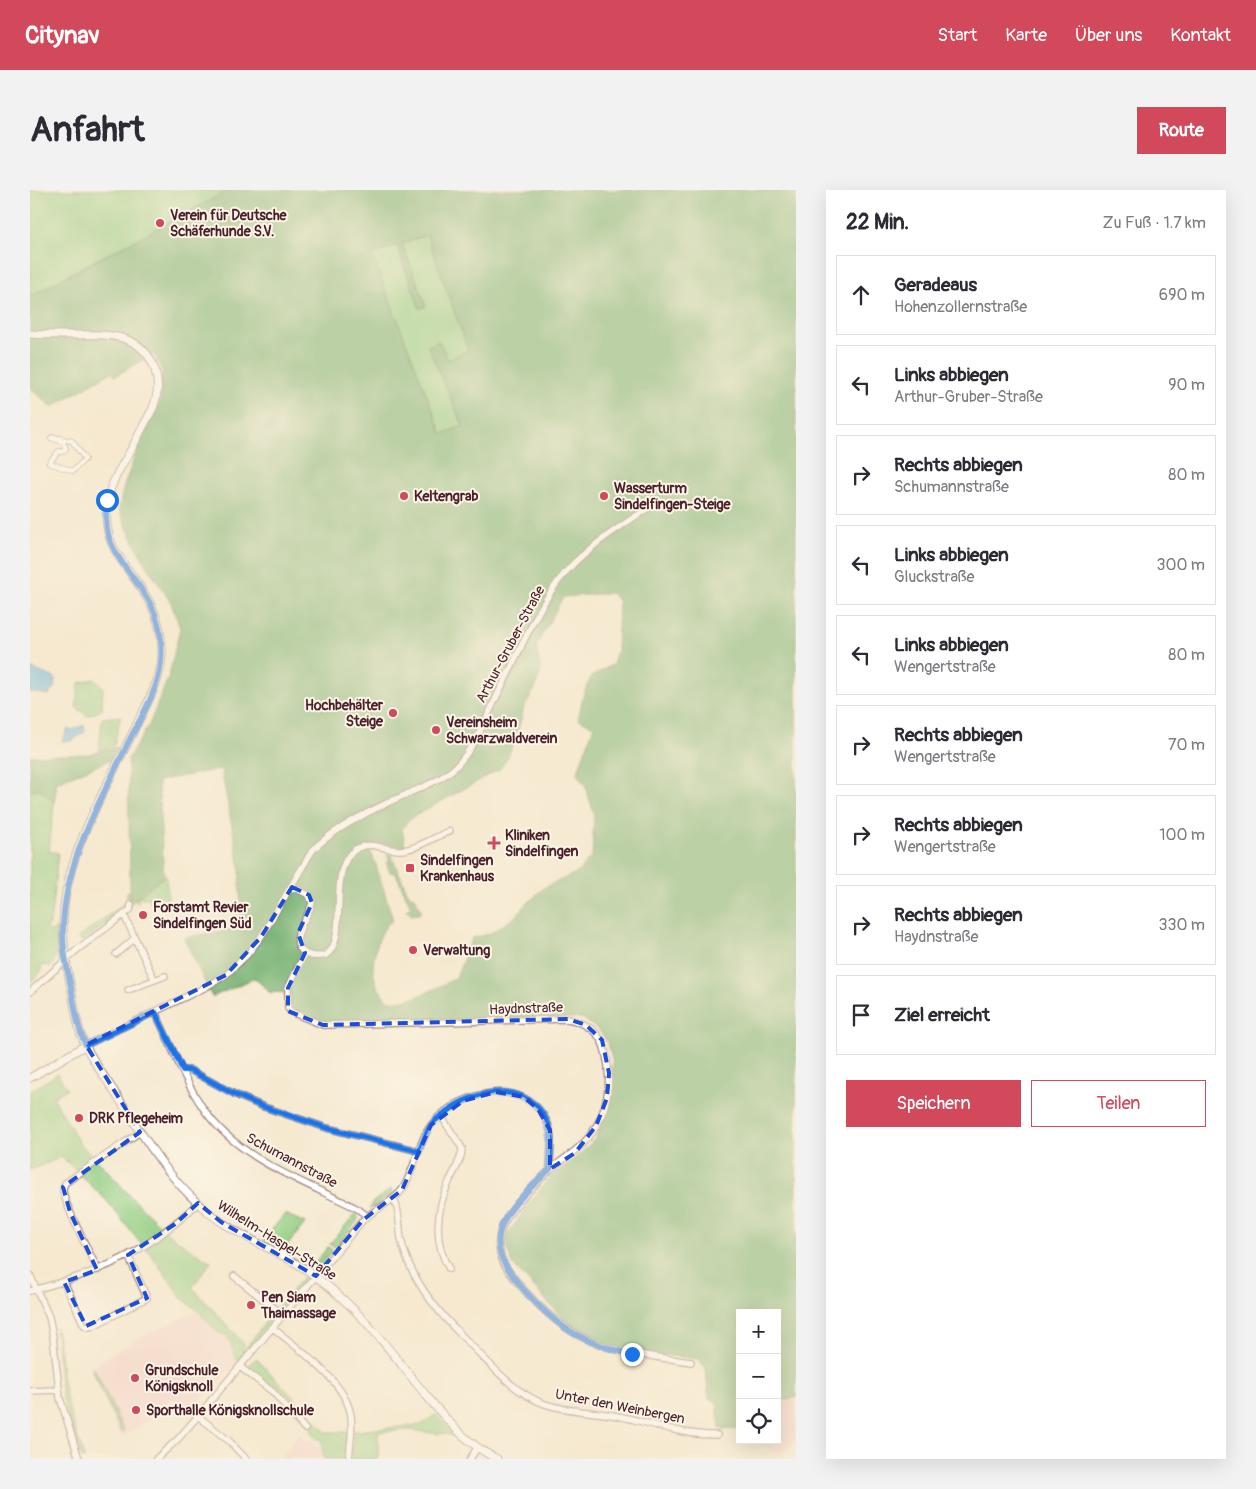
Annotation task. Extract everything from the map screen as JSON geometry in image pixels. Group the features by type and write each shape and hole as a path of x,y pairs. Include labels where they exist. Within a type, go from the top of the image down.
{"street":[{"name":"Wilhelm-Haspel-Straße","path":"30,334 100,334 122,337 145,352 156,373 158,387 152,408 113,482 107,500 107,531 115,553 149,600 154,610 159,626 161,663 152,692 93,816 71,869 64,909 63,928 66,961 81,1034 86,1045 160,1162 198,1203 229,1226 316,1276 352,1308 450,1423 477,1448 497,1459"},
{"path":"53,437 72,441 85,459 73,471 48,462 59,451 62,452 66,449 63,442 53,437"},
{"name":"Arthur-Gruber-Straße","path":"30,1078 86,1045 206,987 226,975 262,937 312,851 323,840 376,810 443,776 460,763 474,742 541,609 562,577 574,563 597,543 647,508"},
{"path":"292,887 305,892 311,898 311,908 298,933 299,944 305,953 311,956 322,956 329,952 335,944 341,875 352,852 370,845 399,850 407,849 450,832"},
{"path":"30,992 78,949 130,910 131,906"},
{"path":"124,915 154,980"},
{"path":"116,954 135,938"},
{"name":"Haydnstraße","path":"305,953 288,988 288,1008 292,1012 319,1024 403,1024 568,1019 578,1021 592,1029 602,1040 606,1054 609,1079 607,1098 591,1135 574,1153 550,1169 523,1196 502,1226 499,1233 499,1247 502,1259 508,1270 540,1306 559,1324 581,1337 619,1352 691,1362"},
{"path":"128,990 165,976"},
{"name":"Schumannstraße","path":"155,1012 183,1070 215,1125 242,1149 358,1209 367,1216"},
{"path":"183,1070 190,1070 236,1095 301,1120 419,1152"},
{"path":"156,1459 178,1439 198,1416 367,1216 394,1199 402,1190 431,1125 441,1116 463,1101 480,1095 506,1093 524,1098 538,1109 545,1118 550,1130 550,1169"},
{"path":"441,1116 462,1148 458,1163 445,1191 437,1231 440,1249 449,1269"},
{"path":"98,1270 70,1212 62,1191 63,1187 66,1183 140,1132"},
{"name":"Unter den Weinbergen","path":"394,1199 397,1205 405,1252 426,1294 440,1313 498,1373 516,1388 530,1398 558,1408 625,1417 685,1432 717,1435"},
{"path":"30,1292 98,1270 128,1255 175,1224 198,1203"},
{"path":"64,1282 84,1325 92,1326 147,1298 128,1255"},
{"path":"30,1275 38,1289 49,1317 53,1337 58,1390 80,1459"},
{"path":"234,1276 284,1315"},
{"path":"272,1328 324,1372 345,1399 350,1410 352,1424 348,1459"},
{"path":"240,1367 273,1392 305,1429"},
{"path":"30,1391 58,1390"},
{"path":"198,1416 229,1441 246,1459"},
{"path":"470,1459 477,1448"}],"highlighted area":[{"path":"292,887 309,895 312,903 298,933 305,953 288,988 288,1011 323,1025 568,1019 586,1025 602,1040 609,1073 607,1098 596,1126 575,1153 550,1169 550,1130 538,1109 524,1097 496,1092 463,1101 431,1125 402,1190 363,1220 316,1276 221,1222 198,1203 175,1224 128,1255 147,1298 86,1326 64,1282 97,1270 70,1212 63,1187 140,1132 86,1045 226,975 261,937"}],"shaded area":[{"name":"Grundschule Königsknoll","path":"198,1311 219,1333 225,1334 230,1340 235,1356 239,1361 201,1400 185,1410 171,1397 155,1415 122,1438 89,1368 144,1335"},
{"path":"796,1397 796,1440 779,1454 764,1444 781,1444 781,1400"},
{"path":"297,1436 302,1436 302,1439 315,1441 315,1446 322,1446 324,1459 283,1459 284,1453"}],"green space":[{"path":"30,190 234,190 88,264 30,296"},
{"path":"229,190 796,190 796,1397 781,1400 781,1309 736,1309 736,1430 720,1429 717,1402 709,1398 705,1367 698,1359 627,1351 591,1340 567,1323 513,1265 507,1248 508,1233 547,1180 579,1155 595,1139 607,1111 611,1098 613,1062 608,1044 600,1031 582,1018 325,1022 294,1009 291,1006 290,993 269,992 255,978 212,997 184,938 240,927 240,868 221,769 158,781 164,876 134,900 124,911 130,899 128,759 149,725 169,676 180,628 171,603 142,558 119,509 123,489 135,455 160,401 162,371 154,354 115,376 112,372 52,407 30,388 30,296","holes":["427,235 468,350 448,360 439,341 428,346 463,426 442,434 372,255 397,245 420,309 426,306 402,244","611,593 619,602 617,651 613,664 591,677 584,693 578,719 594,726 577,774 585,785 594,814 592,856 578,872 543,888 512,919 489,934 472,938 456,978 415,997 388,1001 378,987 373,966 375,950 381,935 385,927 393,920 370,850 378,843 405,847 402,828 413,817 500,769 508,757 524,707 535,689 541,670 536,646 563,597"]},
{"path":"427,235 469,350 448,360 428,346 463,426 442,434 371,255 397,245 420,308 426,306 402,244"},
{"path":"94,679 103,687 102,710 87,716 76,707 79,683"},
{"path":"121,716 114,745 99,750 102,718"},
{"path":"116,747 110,760 57,782 54,803 40,789 30,791 30,756 89,754"},
{"path":"40,789 54,803 49,851 58,853 50,925 46,925 46,927 51,932 56,929 57,949 51,966 42,965 41,972 30,982 30,791"},
{"path":"387,854 391,855 409,895 416,898 419,908 422,910 419,914 411,915 406,910 411,907 396,874 390,872 386,862 390,863"},
{"path":"166,876 168,898 162,902 150,903 150,898 138,898 138,903 134,901 134,900"},
{"path":"127,892 130,892 128,904 124,911 82,942 78,938 126,902"},
{"path":"57,1074 67,1089 53,1097 80,1144 171,1236 211,1262 192,1287 244,1344 243,1355 239,1361 235,1356 230,1340 225,1334 219,1333 198,1311 182,1298 150,1253 107,1201 62,1157 30,1170 30,1090"},
{"path":"391,1189 392,1194 370,1209 373,1202"},
{"path":"356,1213 357,1221 336,1247 330,1244"},
{"path":"285,1214 305,1223 284,1250 263,1240"},
{"path":"328,1247 333,1251 319,1267 314,1264"},
{"path":"304,1276 308,1280 294,1294 296,1296 284,1309 277,1308"},
{"path":"275,1310 279,1316 247,1355 246,1347"},
{"path":"55,1327 66,1394 85,1459 82,1459 63,1398"},
{"path":"256,1358 326,1432 347,1432 344,1459 324,1459 321,1439 317,1439 312,1434 312,1428 265,1382 246,1368"},
{"path":"94,1368 124,1431 121,1432 92,1369"},
{"path":"436,1414 454,1436 409,1430 378,1432 378,1459 351,1459 354,1431 421,1425"}],"water":[{"path":"30,668 55,678 54,689 49,695 30,692"},
{"path":"84,725 85,732 72,741 62,741 68,729 72,730"}],"place":[{"name":"Verein für Deutsche Schäferhunde S.V.","path":"160,223"},
{"name":"Keltengrab","path":"404,496"},
{"name":"Wasserturm Sindelfingen-Steige","path":"604,496"},
{"name":"Hochbehälter Steige","path":"393,713"},
{"name":"Vereinsheim Schwarzwaldverein","path":"436,730"},
{"name":"Kliniken Sindelfingen","path":"494,843"},
{"name":"Sindelfingen Krankenhaus","path":"410,868"},
{"name":"Forstamt Revier Sindelfingen Süd","path":"143,915"},
{"name":"Verwaltung","path":"413,950"},
{"name":"DRK Pflegeheim","path":"79,1118"},
{"name":"Pen Siam Thaimassage","path":"251,1305"},
{"name":"Grundschule Königsknoll","path":"135,1378"},
{"name":"Sporthalle Königsknollschule","path":"136,1410"}],"route":[{"path":"107,500 107,531 115,553 144,592 154,610 159,626 162,652 158,678 76,854 68,880 64,909 63,942 81,1034 86,1045 155,1012 183,1070 190,1070 236,1095 301,1120 419,1152 431,1125 449,1110 471,1097 496,1092 518,1095 529,1100 545,1118 550,1130 550,1169 523,1196 502,1226 499,1233 499,1247 504,1264 532,1299 564,1328 603,1347 632,1354"}]}
